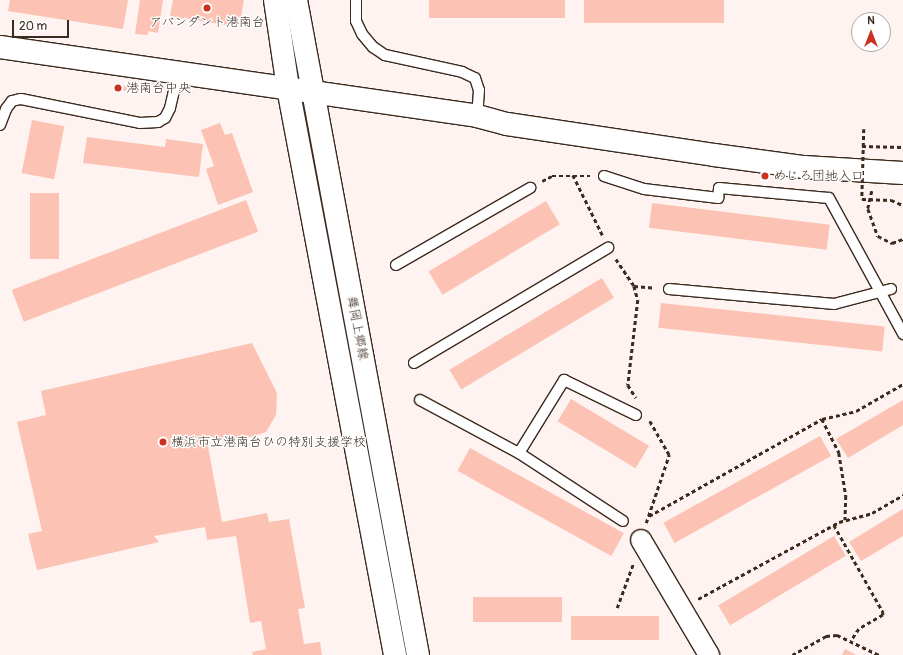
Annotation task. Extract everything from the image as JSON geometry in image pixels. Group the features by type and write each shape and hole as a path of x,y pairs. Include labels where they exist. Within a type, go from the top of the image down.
{"street":[{"name":"舞岡上郷線","path":"275,0 288,88 396,655"},
{"name":"舞岡上郷線","path":"296,0 312,93 418,655"},
{"path":"0,47 477,116 507,124 714,155 804,167 902,175"},
{"path":"641,540 709,655"}],"lane":[{"path":"356,0 356,21 362,34 373,47 385,55 462,72 475,78 480,90 477,116"},
{"path":"0,125 6,109 12,100 21,99 140,124 158,122 165,118 170,108 178,72"},
{"path":"604,176 644,190 718,198 719,188 829,198 886,292 903,334"},
{"path":"396,265 530,188"},
{"path":"414,363 608,248"},
{"path":"669,289 834,304 886,292"},
{"path":"519,453 564,380 636,415"},
{"path":"420,400 519,453 623,521"}],"path":[{"path":"864,129 862,146 862,199 891,200 903,205"},
{"path":"862,146 903,147"},
{"path":"573,175 608,248 634,286 638,300 628,385 639,404"},
{"path":"530,188 552,176 604,176"},
{"path":"872,191 868,209 878,236 892,243 903,239"},
{"path":"634,286 669,289"},
{"path":"648,516 822,419 856,411 903,384"},
{"path":"618,608 669,455 646,417"},
{"path":"822,419 839,453 846,496 845,520"},
{"path":"682,608 834,525 845,520 872,513 903,495"},
{"path":"834,525 883,612 883,615 859,629 851,641"},
{"path":"792,655 826,636 837,635 879,655"}],"building":[{"path":"10,0 128,0 123,29 8,11"},
{"path":"140,0 163,0 158,33 148,31 148,35 135,34"},
{"name":"アバンダント港南台","path":"173,0 244,0 239,27 170,16"},
{"path":"429,0 565,0 565,18 429,18"},
{"path":"584,0 724,0 724,23 584,23"},
{"path":"116,85 127,87 126,91 116,90"},
{"path":"32,120 64,126 54,179 22,173"},
{"path":"220,123 225,135 232,133 253,192 218,205 206,169 214,166 201,130"},
{"path":"87,137 165,147 166,139 203,144 199,177 83,163"},
{"path":"30,193 59,193 59,259 30,259"},
{"path":"246,200 258,232 24,322 12,290"},
{"path":"546,201 560,224 442,295 429,272"},
{"path":"652,203 830,225 827,250 649,228"},
{"path":"602,278 614,298 461,389 449,370"},
{"path":"661,303 885,327 882,351 658,328"},
{"path":"252,343 277,393 276,415 266,432 237,441 206,436 222,522 267,513 269,522 289,519 305,608 298,609 304,644 320,642 322,655 253,655 252,652 266,649 261,621 250,623 236,536 207,540 205,527 154,536 159,542 37,570 28,534 42,531 17,422 46,415 41,391"},
{"path":"571,399 649,446 636,468 558,421"},
{"path":"903,400 903,425 848,458 836,439"},
{"path":"820,436 831,456 675,543 663,523"},
{"path":"470,448 624,533 611,556 457,471"},
{"path":"903,509 903,536 861,561 849,542"},
{"path":"834,536 846,556 730,625 718,606"},
{"path":"473,597 562,597 562,622 473,622"},
{"path":"571,616 659,616 659,640 571,640"},
{"path":"845,649 856,655 842,655"}],"place":[{"name":"アバンダント港南台","path":"207,8"},
{"name":"港南台中央","path":"118,88"},
{"name":"めじろ団地入口","path":"765,176"},
{"name":"横浜市立港南台ひの特別支援学校","path":"163,442"}]}
